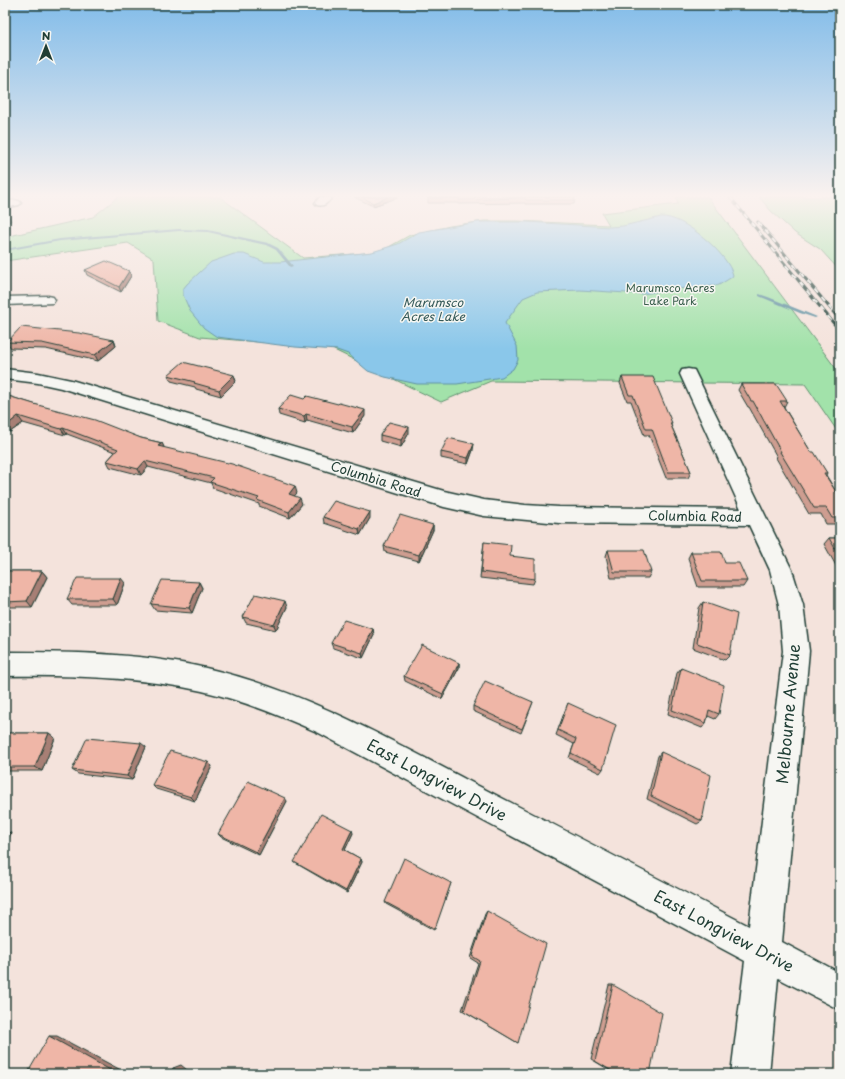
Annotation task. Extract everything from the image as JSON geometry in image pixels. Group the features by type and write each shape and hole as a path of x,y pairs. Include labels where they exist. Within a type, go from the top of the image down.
{"street":[{"path":"5,301 48,300"},
{"name":"Columbia Road","path":"5,374 38,378 65,384 444,499 484,508 559,515 757,517"},
{"name":"Melbourne Avenue","path":"688,374 782,570 791,605 796,650 750,1074"},
{"name":"East Longview Drive","path":"5,664 91,665 168,673 204,680 237,689 301,711 329,724 840,992"}],"green space":[{"name":"Marumsco Acres Lake Park","path":"5,247 98,247 5,261"},
{"name":"Marumsco Acres Lake Park","path":"135,247 289,247 303,258 380,252 388,247 746,247 840,374 840,435 805,384 491,381 441,402 330,348 200,337 158,321 154,259"},
{"path":"817,247 840,247 840,271"}],"water":[{"name":"Marumsco Acres Lake","path":"387,247 714,247 723,257 733,275 719,285 642,294 580,290 537,292 523,298 505,323 517,346 518,360 513,369 502,377 457,384 417,384 385,377 368,371 348,354 337,350 295,347 217,337 204,328 190,311 183,295 183,289 187,284 211,262 234,254 244,254 264,262 280,262 372,252"}],"building":[{"path":"106,261 129,271 119,287 85,270"},
{"path":"21,327 79,333 114,340 95,355 42,343 7,342"},
{"path":"183,362 234,375 219,390 168,375"},
{"path":"622,377 653,377 672,423 670,423 691,472 668,472 652,429 646,429 633,395 629,395"},
{"path":"741,384 776,384 787,401 780,401 811,452 814,452 827,473 824,473 840,498 840,518 832,518 826,508 814,508 780,452 753,401 751,401"},
{"path":"5,395 95,420 141,438 162,443 158,446 232,464 278,480 295,486 289,494 300,498 289,512 257,500 259,498 210,482 214,478 145,461 138,469 107,461 118,449 63,428 61,429 18,416 5,426"},
{"path":"291,395 304,399 307,396 365,410 352,427 306,414 304,416 278,409"},
{"path":"389,422 409,427 401,440 380,435"},
{"path":"448,438 474,444 468,458 441,452"},
{"path":"334,501 370,512 359,529 323,517"},
{"path":"400,515 433,525 419,555 384,546"},
{"path":"829,538 840,538 840,557"},
{"path":"484,542 511,545 510,556 535,559 535,579 481,572"},
{"path":"608,550 644,550 651,572 614,572"},
{"path":"691,552 721,552 725,563 739,563 747,581 702,581"},
{"path":"5,571 42,571 27,601 5,602"},
{"path":"77,578 121,578 113,599 67,599"},
{"path":"162,580 199,582 189,608 151,604"},
{"path":"255,594 285,601 274,625 243,617"},
{"path":"703,602 737,614 730,655 697,643"},
{"path":"344,620 373,629 362,653 331,643"},
{"path":"422,645 459,663 443,694 404,676"},
{"path":"681,668 724,685 719,714 709,710 706,723 672,710"},
{"path":"485,681 533,702 522,729 473,706"},
{"path":"568,703 616,725 603,769 571,753 576,739 558,730"},
{"path":"5,733 49,733 35,767 5,767"},
{"path":"87,738 141,743 127,776 72,770"},
{"path":"170,751 208,762 191,797 152,785"},
{"path":"661,752 711,775 702,821 651,796"},
{"path":"248,781 285,798 256,852 218,834"},
{"path":"321,814 352,830 343,849 361,859 346,891 294,862"},
{"path":"404,858 451,883 435,929 385,902"},
{"path":"487,911 546,944 518,1043 464,1011 480,961 472,956"},
{"path":"613,985 662,1013 650,1074 617,1074 595,1061"},
{"path":"49,1036 112,1071 111,1074 27,1074"},
{"path":"173,1068 181,1074 169,1074"}],"waterway":[{"path":"5,250 20,247"},
{"path":"274,247 277,249 291,266"},
{"path":"760,295 815,317"}],"railway":[{"path":"771,247 840,331"},
{"path":"779,247 840,320"}]}
